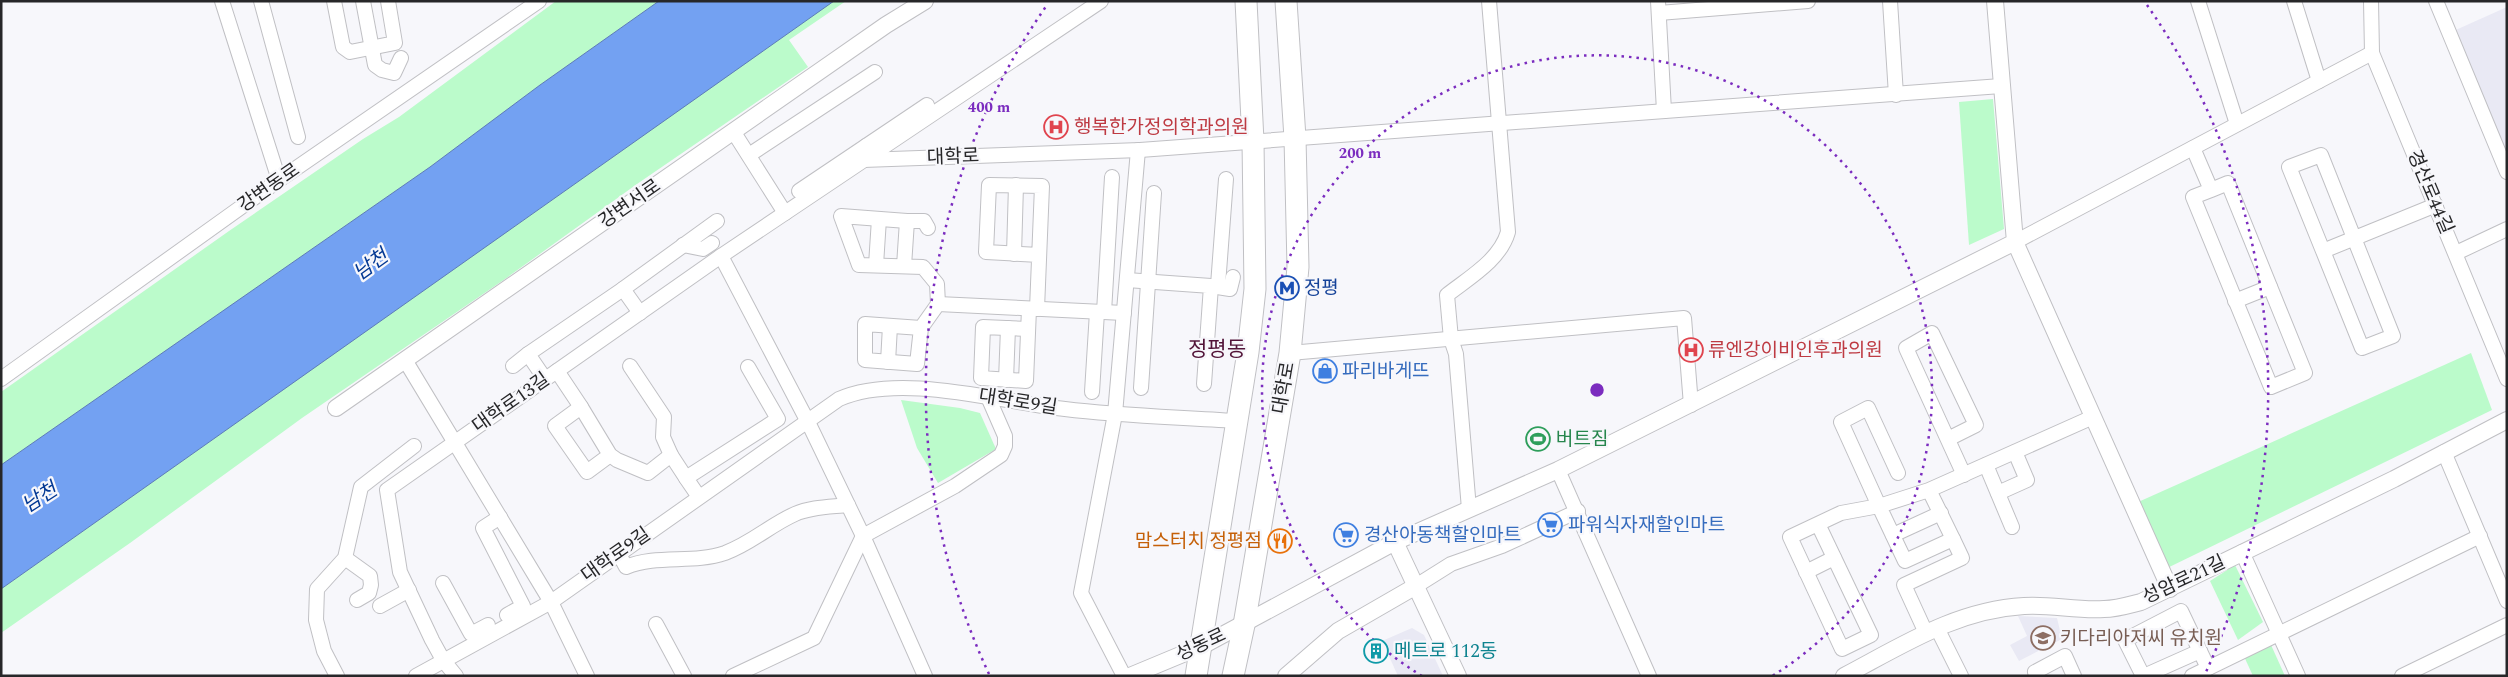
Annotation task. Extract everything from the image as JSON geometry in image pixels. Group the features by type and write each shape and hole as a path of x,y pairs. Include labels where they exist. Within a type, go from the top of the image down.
{"main road":[{"path":"1196,676 1248,352 1255,289 1253,141 1246,1"},
{"path":"1286,1 1295,138"},
{"name":"대학로","path":"1233,676 1244,625 1290,353 1298,267 1295,138"}],"street":[{"path":"222,1 279,180"},
{"path":"261,1 298,137"},
{"path":"334,1 343,47 350,52 395,43 388,1"},
{"path":"363,1 376,65 382,70 394,73 401,58"},
{"name":"강변동로","path":"1,379 279,180 539,1"},
{"name":"강변서로","path":"336,408 886,25 925,1"},
{"path":"799,191 865,156 1101,1"},
{"path":"1469,509 1456,354 1451,338 1448,295 1494,257 1505,242 1508,232 1489,1"},
{"path":"1664,111 1658,7 1808,1"},
{"path":"1890,1 1896,95"},
{"path":"1995,1 2015,242 2170,589"},
{"path":"2198,1 2237,124"},
{"path":"2294,1 2320,81"},
{"name":"경산로44길","path":"2371,1 2372,53 2507,378"},
{"path":"2436,1 2507,172"},
{"path":"2015,242 2372,53"},
{"path":"749,155 875,72"},
{"path":"1295,138 2001,86"},
{"path":"805,118 825,93"},
{"path":"865,156 927,105"},
{"path":"734,131 785,213"},
{"name":"대학로","path":"865,156 1138,150 1295,138"},
{"path":"2193,148 2211,190"},
{"path":"1124,676 1081,593 1116,414 1138,150"},
{"path":"2320,155 2393,336 2362,348 2323,251 2289,167 2320,155"},
{"name":"대학로13길","path":"456,676 443,660 400,572 387,490 865,156"},
{"path":"1092,392 1101,312 1112,177"},
{"path":"1211,286 1218,285 1226,179"},
{"path":"2228,183 2270,287 2305,373 2271,387 2193,197 2228,183"},
{"path":"1028,329 983,327 981,378 1026,381 1028,329 1033,309 1039,255 1042,186 989,184 986,252 1039,255"},
{"path":"1014,254 1016,185"},
{"path":"1141,388 1154,193"},
{"path":"2323,251 2436,206"},
{"path":"921,328 865,324 864,360 917,364 921,328 938,304 937,284 923,267 859,265 841,216 924,222 928,228"},
{"path":"876,265 879,219"},
{"path":"513,366 717,221"},
{"path":"904,266 907,221"},
{"path":"2456,253 2507,229"},
{"name":"성동로","path":"1130,676 1202,646 1395,542 1558,470 2015,242"},
{"path":"683,245 703,249 712,243"},
{"path":"721,256 808,422 863,536 925,676"},
{"path":"1127,280 1211,286 1230,290 1234,277"},
{"path":"1204,384 1211,286"},
{"path":"2236,300 2270,287"},
{"path":"622,289 640,312"},
{"path":"938,304 1124,313"},
{"path":"997,307 1002,327 1006,380"},
{"path":"1290,353 1684,318 1691,405"},
{"path":"888,362 890,326"},
{"path":"1948,439 1976,425 1932,333 1906,348 1964,475"},
{"path":"528,354 581,407 610,455 617,460 648,473 671,455"},
{"path":"405,360 551,602 587,676"},
{"path":"630,366 664,417 663,437 671,455 699,497"},
{"path":"686,478 778,419 748,367"},
{"name":"대학로9길","path":"416,676 551,602 839,399 855,392 878,388 957,392 1064,409 1236,421"},
{"path":"733,676 814,638 863,536 955,486 1002,455 1005,446 1005,436 988,398"},
{"path":"581,407 555,426 587,472 610,455"},
{"path":"1898,473 1868,408 1841,422 1905,561 1953,539"},
{"path":"1818,524 1871,635 1842,649 1790,537 1841,513 1879,506 1929,490 2093,417"},
{"name":"성암로21길","path":"1844,676 1964,616 1984,611 2039,605 2103,610 2142,602 2507,420"},
{"path":"338,676 324,652 316,620 317,589 345,558 361,487 414,446"},
{"path":"1998,493 2027,480 2015,452"},
{"path":"2444,452 2507,601"},
{"path":"1986,465 2012,527"},
{"path":"1558,470 1578,511 1648,676"},
{"path":"1929,490 1962,558 1904,585 1961,676"},
{"path":"619,554 626,567 636,562 697,558 723,553 764,534 797,513 818,508 848,505"},
{"path":"1286,676 1322,651 1338,631 1451,564 1502,546 1578,511"},
{"path":"1894,535 1941,513"},
{"path":"443,583 471,634 523,606 483,528 500,517"},
{"path":"2192,676 2480,536"},
{"path":"1395,542 1458,676"},
{"path":"2242,552 2298,676"},
{"path":"345,558 370,576 371,585 369,593 357,600"},
{"path":"1806,572 1834,558"},
{"path":"380,606 409,590"},
{"path":"2200,651 2143,676 2126,640 2181,611 2200,651 2208,668"},
{"path":"656,624 684,676"},
{"path":"2402,676 2507,625"},
{"path":"2036,676 2034,672 2065,656 2074,676"}],"shaded area":[{"path":"2507,7 2507,172 2449,33"},
{"name":"키다리아저씨 유치원","path":"2018,616 2057,618 2062,639 2019,661 2010,645 2027,636"},
{"path":"1412,628 1424,635 1443,676 1398,676 1382,641"}],"green space":[{"path":"556,1 659,1 540,85 430,167 1,465 1,392 229,231 363,139 399,117"},
{"path":"833,1 846,1 789,40 808,67 302,418 130,543 1,633 1,589"},
{"path":"1993,99 2004,229 1969,245 1959,102"},
{"path":"2471,353 2492,410 2157,573 2127,507"},
{"path":"901,400 960,408 980,413 996,449 938,483 917,448"},
{"path":"2235,565 2263,622 2238,640 2210,581"},
{"path":"2267,636 2285,676 2253,676 2242,652"}],"water":[{"name":"남천","path":"659,1 834,1 1,589 1,465 430,167 540,85"}],"place":[{"name":"행복한가정의학과의원","path":"1056,127"},
{"name":"정평","path":"1287,288"},
{"name":"류엔강이비인후과의원","path":"1691,350"},
{"name":"파리바게뜨","path":"1325,371"},
{"name":"버트짐","path":"1538,439"},
{"name":"파워식자재할인마트","path":"1550,525"},
{"name":"경산아동책할인마트","path":"1346,535"},
{"name":"맘스터치 정평점","path":"1280,541"},
{"name":"키다리아저씨 유치원","path":"2043,638"},
{"name":"메트로 112동","path":"1376,651"}],"district":[{"name":"정평동","path":"1217,350"}]}
